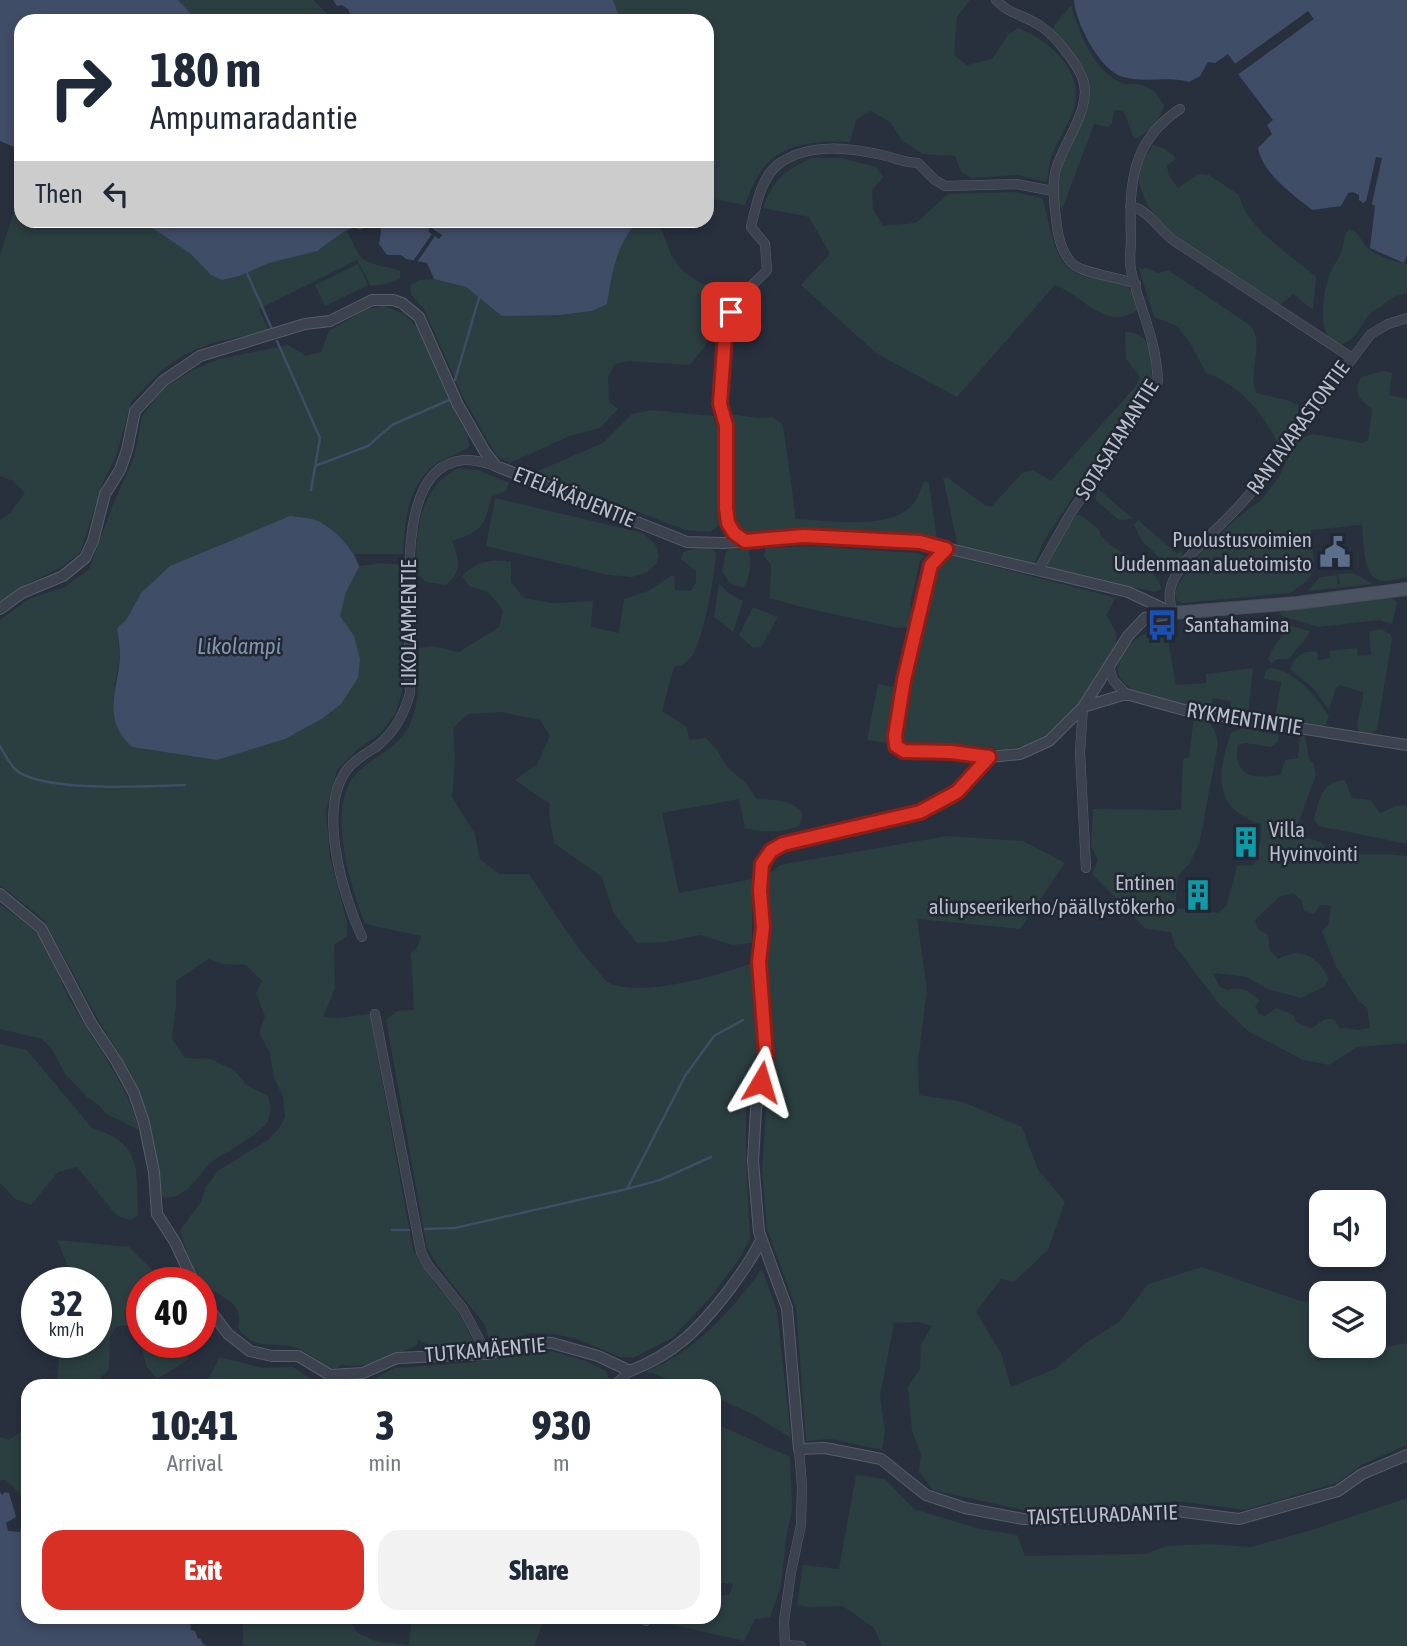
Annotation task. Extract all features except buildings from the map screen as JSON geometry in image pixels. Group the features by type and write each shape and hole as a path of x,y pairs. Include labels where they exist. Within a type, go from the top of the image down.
{"main road":[{"path":"1173,613 1297,603 1407,589"}],"street":[{"path":"996,0 1003,8 1042,27 1072,60 1085,85 1078,120 1060,157 1053,191 1058,235 1064,255 1076,267 1136,284"},
{"name":"SOTASATAMANTIE","path":"1038,571 1069,516 1158,381 1157,355 1130,268 1130,206 1133,171 1144,145 1168,117 1180,109"},
{"path":"745,541 734,533 728,523 726,508 726,425 720,404 722,368 725,336 731,312 741,296 767,270 765,244 751,227 762,189 779,164 811,150 841,148 918,163 945,186 1016,184 1053,191"},
{"name":"RANTAVARASTONTIE","path":"1130,206 1137,207 1148,215 1172,240 1352,359 1242,504 1192,552 1172,583 1170,603 1173,613"},
{"name":"ETELÄKÄRJENTIE","path":"0,609 22,593 63,576 85,558 93,541 105,494 120,470 127,450 135,411 163,381 200,356 305,324 330,321 372,300 393,300 402,303 419,317 458,405 496,466 687,542 804,536 920,542 1128,592 1173,613"},
{"path":"1352,359 1371,334 1388,324 1407,318"},
{"name":"LIKOLAMMENTIE","path":"362,937 342,880 334,810 340,781 347,769 388,736 405,711 410,693 410,540 415,510 430,481 451,463 464,460 496,466"},
{"path":"946,549 931,565 904,680 895,736 896,746 904,751 951,752 989,757 1008,756 1037,748 1049,741 1083,708 1128,636 1145,618 1173,613"},
{"path":"1083,708 1126,694 1113,680 1109,666"},
{"name":"RYKMENTINTIE","path":"1126,694 1184,709 1407,745"},
{"path":"1083,708 1080,752 1086,868"},
{"path":"801,1646 785,1645 784,1621 801,1525 802,1486 787,1308 761,1240 753,1161 756,1109 766,1055 759,962 763,927 760,891 762,864 771,851 783,844 920,812 957,792 989,757"},
{"path":"0,894 41,928 91,1023 134,1093 144,1123 154,1172 157,1214 187,1267"},
{"path":"375,1014 421,1252 463,1309 487,1354"},
{"path":"621,1379 630,1371 681,1345 705,1322 750,1263 761,1240"},
{"name":"TUTKAMÄENTIE","path":"217,1321 228,1334 250,1351 272,1356 298,1356 330,1375 363,1373 397,1358 487,1354 536,1342 552,1343 598,1356 630,1371"},
{"name":"TAISTELURADANTIE","path":"799,1449 825,1448 881,1459 926,1495 965,1508 1023,1519 1080,1519 1176,1511 1239,1519 1338,1491 1362,1474 1407,1455"}],"shaded area":[{"path":"178,0 313,0 327,14 191,14"},
{"path":"599,0 970,0 957,17 954,55 967,65 992,59 1008,35 1018,28 1048,45 1065,62 1075,83 1075,101 1071,116 1052,154 1046,182 1018,175 971,178 961,172 955,156 922,154 902,140 890,122 871,111 856,120 850,142 812,143 787,150 777,156 759,174 745,205 714,199 714,14 605,14"},
{"path":"1071,5 1083,38 1101,67 1121,83 1149,88 1164,105 1154,125 1135,139 1123,111 1114,110 1112,123 1108,127 1094,124 1062,210 1057,195 1058,179 1089,98 1089,82 1083,67 1074,53 1051,30"},
{"path":"1153,145 1165,149 1176,158 1167,166 1169,176 1178,188 1198,174 1209,175 1239,195 1250,219 1260,230 1316,277 1313,310 1293,294 1279,306 1165,228 1147,204 1139,184 1139,170"},
{"path":"811,158 841,158 876,167 884,177 872,190 873,209 883,226 916,223 948,194 1015,192 1042,198 1054,242 1065,265 1080,274 1123,285 1133,294 1139,309 1117,317 1106,315 1055,285 957,397 876,353 801,285 830,254 809,217 763,208 771,189 781,177"},
{"path":"13,214 14,228 353,228 347,231 361,257 400,271 400,279 371,286 357,260 259,309 269,331 215,342 183,355 161,371 131,402 116,456 104,480 80,553 60,568 19,588 0,603 0,520 10,513 25,493 13,481 0,476 0,255"},
{"path":"632,228 660,228 672,256 682,270 711,287 715,299 716,320 710,337 690,365 629,361 615,364 608,377 609,402 618,409 600,428 570,436 510,463 496,455 464,399 424,309 411,295 410,286 419,280 434,279 466,287 625,236"},
{"path":"1349,229 1373,252 1407,264 1407,293 1393,298 1373,311 1356,335 1340,345 1326,333 1323,304 1329,276 1342,251"},
{"path":"358,264 368,285 325,306 315,285"},
{"path":"1147,268 1157,273 1168,270 1251,326 1256,342 1253,376 1256,393 1298,405 1298,417 1294,427 1278,444 1266,422 1249,401 1228,384 1206,373 1189,341 1177,326 1154,317 1139,269"},
{"path":"384,306 404,314 417,327 452,407 468,436 469,447 431,468 416,487 408,508 403,554 355,554 360,566 381,563 403,565 402,691 395,714 381,733 357,750 337,770 326,812 330,857 347,922 347,936 334,945 335,988 323,1017 370,1014 413,1250 437,1286 457,1309 476,1347 473,1350 444,1349 418,1339 417,1345 390,1357 359,1366 342,1364 336,1369 326,1367 294,1347 261,1344 246,1336 238,1328 239,1318 234,1305 217,1293 217,1267 193,1267 180,1230 201,1202 205,1188 219,1170 268,1140 285,1117 283,1096 274,1079 270,1053 259,1033 265,1016 256,994 262,981 246,965 223,964 208,959 176,981 172,1039 185,1058 211,1059 234,1070 248,1086 268,1096 271,1109 268,1122 253,1136 211,1162 188,1189 176,1196 164,1198 160,1191 156,1151 144,1105 131,1073 100,1023 44,920 0,885 0,620 29,599 65,587 89,569 134,458 142,416 163,389 193,370 219,359 288,345 306,356 321,352 329,331 367,309","holes":["250,534 114,687 120,657 117,628 126,620 141,593 224,543"]},
{"path":"1125,332 1141,336 1149,346 1152,378 1045,539 1034,564 958,547 943,478 947,477 986,506 992,506 1022,473 1033,470 1051,481 1136,386 1140,377 1126,359"},
{"path":"1384,371 1392,373 1389,395 1407,399 1407,577 1385,581 1372,575 1365,559 1362,525 1311,530 1314,569 1307,581 1290,593 1183,603 1177,601 1177,586 1201,552 1237,518 1260,501 1279,477 1292,449 1303,437 1313,434 1364,443 1368,440 1372,409 1361,399 1358,388 1361,377"},
{"path":"652,410 713,416 718,430 719,525 710,532 685,530 547,477 538,471 603,443 632,414"},
{"path":"730,414 773,417 783,425 796,519 854,522 884,520 908,509 918,496 924,481 929,483 937,540 924,535 803,530 746,534 734,520"},
{"path":"458,468 478,470 509,483 506,491 491,497 484,521 476,531 452,541 458,564 451,580 446,585 426,582 417,574 416,559 422,514 435,488"},
{"path":"1098,489 1133,519 1119,520 1095,499"},
{"path":"495,498 643,533 655,544 659,555 656,564 646,573 632,577 609,575 486,546"},
{"path":"1077,515 1094,525 1110,544 1147,568 1159,582 1161,589 1155,592 1050,570 1047,563 1070,522"},
{"path":"1138,520 1177,554 1181,550 1184,558 1174,571 1164,567 1159,557 1142,541 1134,525"},
{"path":"706,546 716,552 705,621 692,656 674,667 662,711 687,727 689,740 706,738 728,768 745,782 757,799 788,803 803,814 799,826 772,832 745,828 739,799 662,813 679,893 752,879 752,943 732,945 701,935 666,942 637,943 614,914 602,877 554,843 549,815 550,804 515,780 537,764 550,736 540,720 501,712 468,714 453,728 455,757 452,797 475,834 480,859 499,874 529,874 570,936 609,983 640,988 660,986 701,979 752,963 758,1054 746,1100 750,1238 740,1258 709,1299 672,1338 633,1358 620,1357 577,1339 554,1334 530,1333 491,1345 485,1325 427,1248 386,1020 397,1011 414,1010 411,954 418,946 421,936 365,924 348,869 342,807 347,789 356,774 391,747 408,728 417,699 419,648 432,646 459,652 499,627 503,610 488,592 469,586 462,576 473,567 490,561 511,562 511,582 524,598 552,603 593,601 591,627 619,633 624,599 648,591 671,576 674,576 675,590 691,591 696,582 696,571 681,559 683,552"},
{"path":"811,546 917,553 925,556 920,561 910,605 912,610 909,627 898,628 770,598 771,565 764,557 765,548"},
{"path":"730,548 748,548 750,558 749,574 743,588 730,583 722,571 726,552"},
{"path":"953,556 1115,599 1106,615 1116,632 1116,645 1084,699 1050,734 1028,745 1004,750 938,743 910,744 903,740 902,730 916,651 935,569 945,557"},
{"path":"1353,573 1373,584 1308,591 1320,577 1337,575 1337,584 1340,584 1338,574"},
{"path":"719,583 727,592 743,601 733,632 714,617"},
{"path":"1389,596 1397,602 1392,624 1380,620 1318,627 1282,616 1280,612"},
{"path":"753,607 778,617 761,647 753,648 739,635"},
{"path":"1282,623 1309,631 1309,634 1289,659 1277,659 1272,663 1268,660 1283,634"},
{"path":"1166,628 1176,685 1206,683 1206,674 1253,668 1248,715 1229,715 1231,701 1213,698 1210,712 1148,697 1122,681 1118,670 1122,656 1131,643 1145,634"},
{"path":"1381,629 1390,634 1392,639 1377,729 1370,734 1364,734 1359,732 1358,727 1363,692 1340,685 1336,687 1329,710 1313,688 1290,669 1301,654 1308,652 1317,652 1318,660 1330,658 1329,651 1357,648 1358,656 1371,655 1369,633"},
{"path":"1269,668 1288,674 1304,685 1329,716 1326,724 1318,728 1275,719 1281,682 1264,679"},
{"path":"878,684 894,687 898,693 891,740 885,743 867,740"},
{"path":"1194,716 1211,726 1216,733 1218,744 1199,845 1189,864 1178,876 1175,908 1218,913 1227,905 1237,866 1254,865 1261,840 1261,824 1234,809 1222,788 1223,762 1231,733 1243,728 1278,735 1278,742 1271,747 1245,743 1238,745 1237,756 1242,770 1254,776 1281,774 1285,760 1298,758 1300,736 1305,736 1309,759 1314,764 1316,774 1298,825 1298,835 1321,842 1326,850 1336,852 1407,856 1407,1043 1357,1047 1329,1065 1303,1060 1248,1031 1219,1004 1175,946 1171,932 1146,929 1092,874 1098,860 1091,846 1093,809 1181,810 1183,759 1189,757","holes":["1293,893 1302,901 1304,911 1314,914 1320,905 1331,907 1328,925 1322,931 1335,965 1358,1000 1367,1008 1370,1027 1360,1030 1340,1028 1333,1019 1325,1019 1312,1028 1297,1023 1293,1015 1276,1008 1265,1016 1259,1014 1255,1006 1260,1001 1249,992 1220,987 1213,973 1247,977 1267,989 1301,998 1324,987 1329,979 1320,965 1302,954 1295,953 1278,959 1270,951 1268,935 1258,929 1255,920 1279,897"]},
{"path":"1345,780 1352,798 1371,800 1380,813 1396,806 1407,805 1407,844 1319,826 1314,819 1323,793 1331,784"},
{"path":"947,836 1023,841 1065,863 1020,929 917,919 927,989 918,1061 919,1095 963,1102 1022,1127 1038,1170 1065,1202 1048,1250 1014,1282 1001,1279 976,1312 1001,1353 1011,1387 1055,1369 1086,1343 1119,1322 1148,1284 1202,1267 1300,1301 1309,1301 1309,1358 1318,1358 1317,1361 1332,1358 1386,1358 1386,1347 1407,1343 1407,1445 1361,1465 1337,1483 1245,1510 1176,1501 1103,1509 1027,1511 933,1490 919,1471 921,1454 912,1431 908,1387 920,1369 921,1344 932,1326 918,1322 894,1323 880,1396 885,1430 882,1450 831,1439 806,1441 796,1308 767,1229 762,1169 772,1027 767,962 770,930 767,892 771,872 780,865"},
{"path":"0,904 30,927 46,947 71,1002 126,1095 139,1130 105,1113 87,1097 66,1075 51,1048 42,1039 0,1029"},
{"path":"0,1044 27,1050 92,1128 121,1142 129,1151 136,1173 138,1216 130,1220 116,1215 77,1167 58,1172 31,1205 15,1199 0,1183"},
{"path":"57,1240 129,1247 149,1267 126,1267 126,1325 117,1326 112,1334 112,1267 68,1267"},
{"path":"762,1269 777,1311 791,1438 750,1413 721,1400 721,1379 667,1379 646,1371 664,1363 696,1342 738,1299"},
{"path":"552,1351 606,1371 609,1379 371,1379 395,1368 476,1362 523,1352"},
{"path":"220,1357 262,1368 293,1367 311,1379 208,1379"},
{"path":"59,1358 109,1358 109,1369 99,1379 57,1379"},
{"path":"144,1358 189,1358 157,1379 147,1367"},
{"path":"721,1426 790,1457 792,1509 781,1585 770,1617 755,1619 744,1641 669,1624 721,1624 721,1595 729,1595 733,1584 721,1583"},
{"path":"21,1432 21,1495 6,1480 0,1480 0,1437 9,1440"},
{"path":"856,1475 885,1479 914,1509 980,1529 1017,1535 1025,1556 1146,1554 1167,1546 1208,1544 1251,1547 1407,1498 1407,1646 882,1646 874,1628 843,1606 797,1605 803,1565 839,1569"},
{"path":"351,1624 358,1633 378,1642 409,1645 411,1624 542,1624 534,1646 243,1646 243,1625"}],"water":[{"path":"0,0 178,0 191,14 14,14 14,147 0,141"},
{"path":"333,0 613,0 618,14 350,14 342,5 337,6"},
{"path":"1074,0 1407,0 1407,256 1404,263 1370,248 1375,206 1366,201 1363,203 1359,200 1359,195 1348,193 1341,206 1312,210 1272,175 1258,148 1272,134 1267,125 1273,120 1238,74 1241,72 1228,54 1215,63 1208,62 1200,76 1189,82 1123,77 1106,66 1090,44 1075,9"},
{"path":"152,228 352,228 317,251 269,263 222,280 211,275 191,254"},
{"path":"380,228 633,228 620,249 607,304 592,311 559,315 502,316 466,287 434,279 427,263 406,259 401,255 387,255 379,244"},
{"name":"Likolampi","path":"290,516 315,520 331,529 348,546 359,567 346,592 340,616 354,636 360,659 358,678 341,704 323,718 285,739 217,760 132,747 117,726 114,715 120,657 117,628 126,620 141,593 170,566"},
{"path":"0,1492 2,1495 5,1492 9,1493 16,1517 6,1523 8,1531 20,1532 21,1528 21,1624 190,1624 191,1630 195,1631 198,1639 207,1646 0,1646"}],"pier":[{"path":"1308,11 1314,19 1236,76 1232,66"},
{"path":"1376,157 1382,158 1371,208 1365,206"},
{"path":"432,228 442,235 439,239 435,236 416,264 411,264 432,234 428,231"}],"waterway":[{"path":"247,273 271,327"},
{"path":"455,380 479,298"},
{"path":"277,341 320,438 311,490"},
{"path":"315,466 368,446 392,425 449,400"},
{"path":"0,746 15,769 28,777 47,782 122,787 185,785"},
{"path":"627,1189 685,1076 714,1036 743,1020"},
{"path":"425,1229 455,1228 627,1189 660,1180 711,1157"},
{"path":"392,1230 409,1230"}],"place":[{"name":"Puolustusvoimien Uudenmaan aluetoimisto","path":"1335,552"},
{"name":"Santahamina","path":"1162,625"},
{"name":"Villa Hyvinvointi","path":"1246,842"},
{"name":"Entinen aliupseerikerho/päällystökerho","path":"1198,895"}],"route":[{"path":"731,312 725,336 720,404 726,425 728,523 734,533 745,541 804,536 920,542 946,549 931,565 904,680 895,736 896,746 904,751 951,752 989,757 957,792 920,812 783,844 771,851 762,864 760,891 763,927 759,962 766,1055 761,1082"}]}
